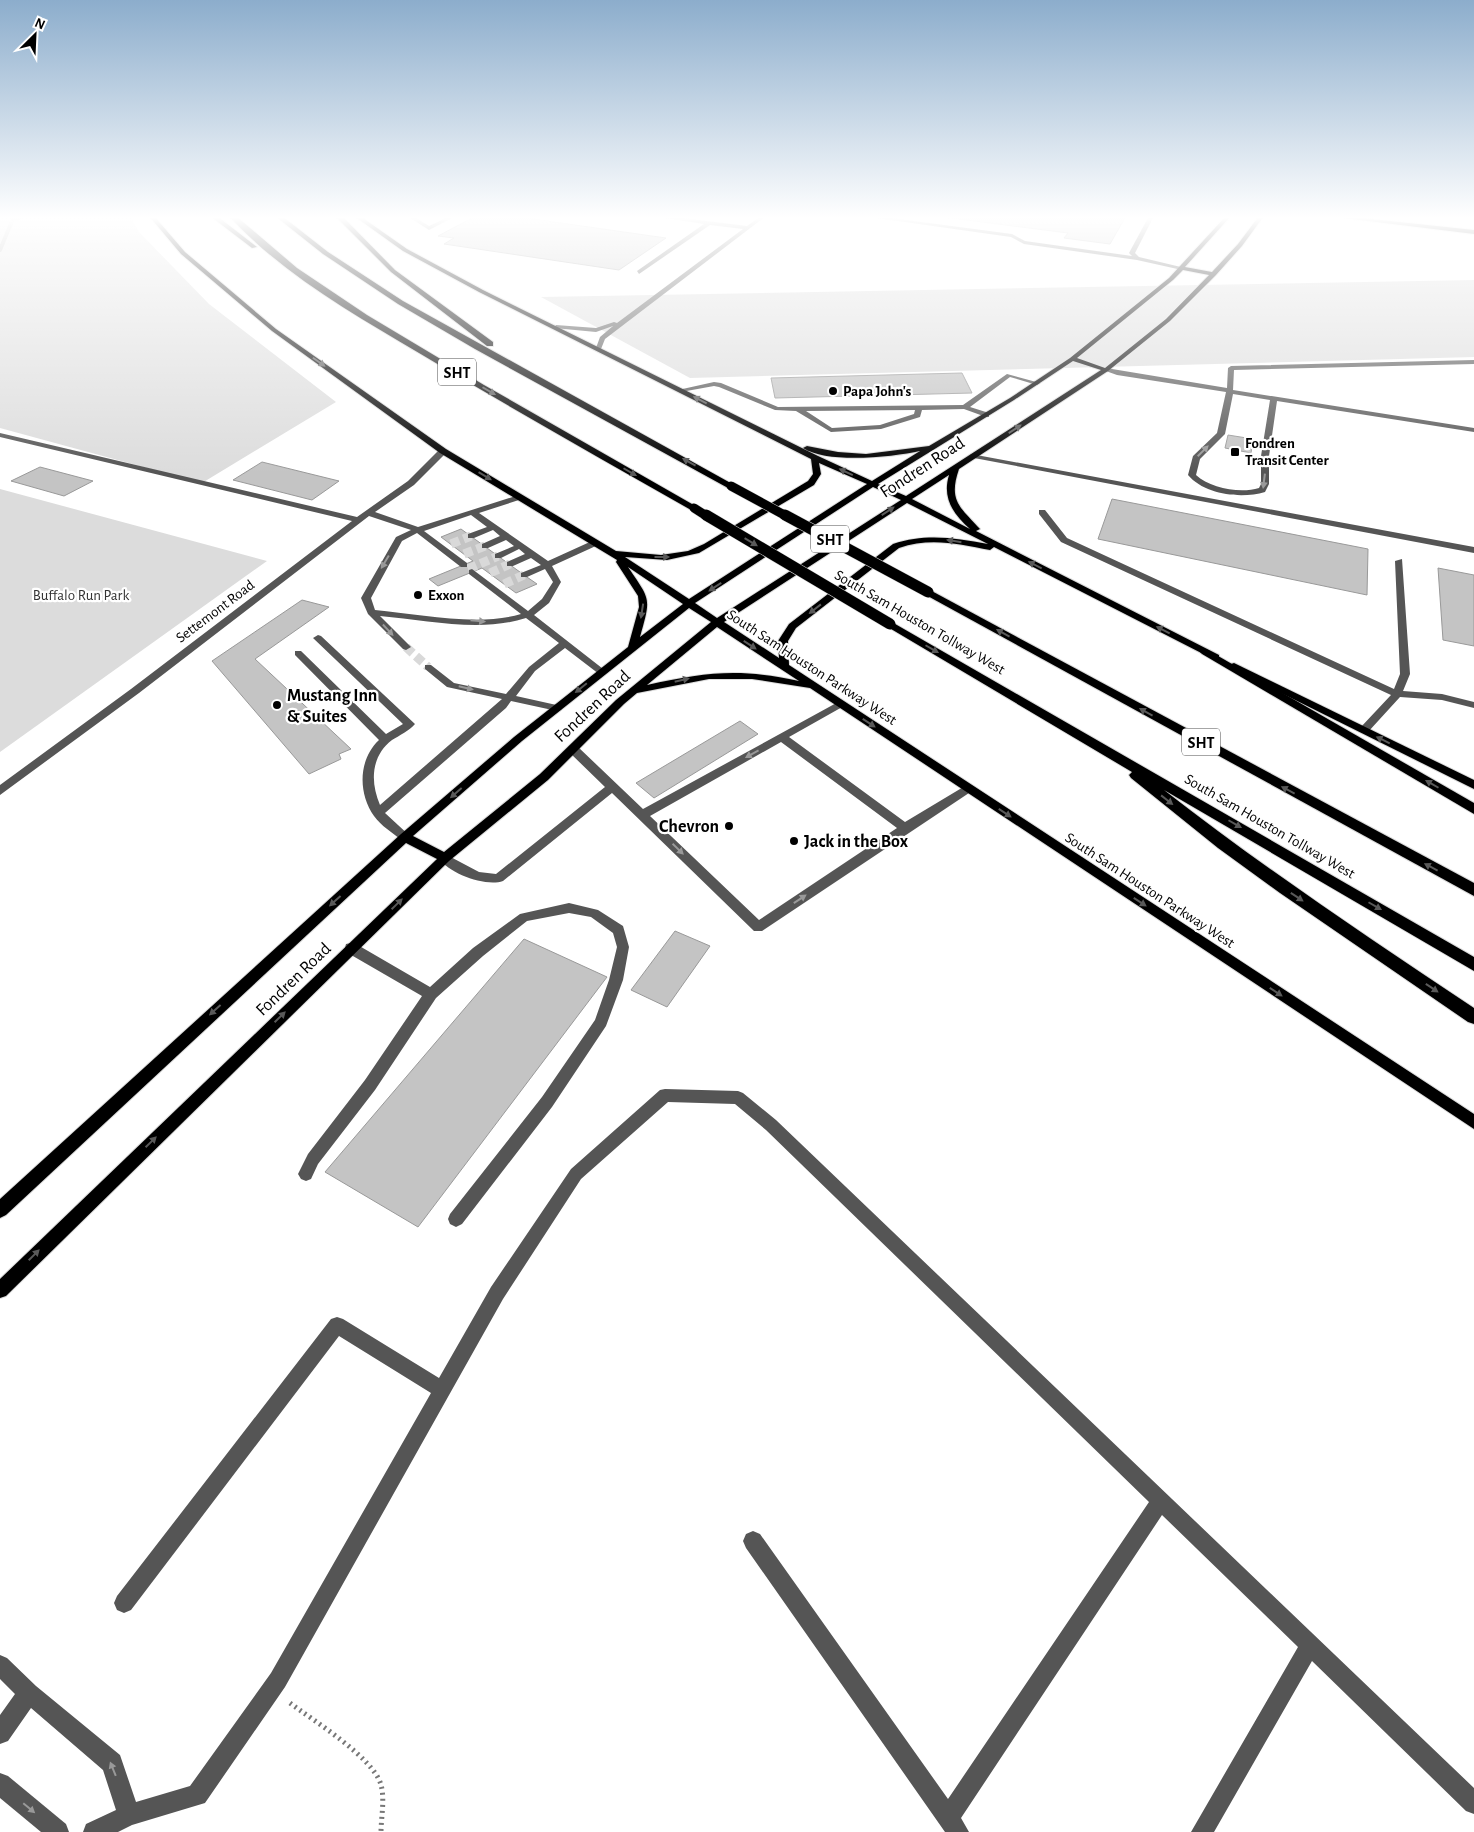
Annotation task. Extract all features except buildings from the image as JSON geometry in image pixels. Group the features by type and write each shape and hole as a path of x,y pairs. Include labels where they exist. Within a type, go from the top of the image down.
{"highway":[{"name":"South Sam Houston Tollway West","path":"343,301 439,362 694,508 1474,965"},
{"name":"South Sam Houston Tollway West","path":"401,301 545,384 1474,890"},
{"path":"433,301 545,384"},
{"path":"1206,652 1474,809"},
{"path":"1057,720 1131,772 1223,844 1285,889 1474,1017"}],"main road":[{"name":"South Sam Houston Parkway West","path":"240,301 274,330 443,450 614,554 814,688 1474,1122"},
{"path":"506,301 815,458 906,499 1206,652 1474,785"},
{"name":"Fondren Road","path":"0,1210 189,1034 406,837 518,739 602,672 688,604 872,484 1037,383 1072,359 1144,301"},
{"name":"Fondren Road","path":"0,1290 444,858 544,777 634,691 716,623 1106,370 1168,320 1187,301"},
{"path":"1072,359 1106,370"},
{"path":"784,442 822,452 861,457 897,454 936,446"},
{"path":"614,554 666,558 693,553 811,482 818,474 815,458"},
{"path":"956,468 952,478 951,500 959,515 1002,549"},
{"path":"784,668 783,641 792,626 896,546 911,540 931,537 1002,549"},
{"path":"614,554 644,596 644,607 632,649"},
{"path":"634,691 692,677 734,674 767,678 814,688"},
{"path":"406,837 444,858"}],"street":[{"path":"599,348 602,338 649,301"},
{"path":"556,327 596,330 622,322"},
{"path":"1274,398 1265,456 1265,484 1262,490 1256,493 1244,493 1210,486 1195,480 1192,475 1196,458 1221,434 1230,391 1231,368 1474,362"},
{"path":"1106,370 1474,430"},
{"path":"965,407 1009,376 1037,383"},
{"path":"681,390 714,384 721,385 768,406 778,408 965,407 986,415"},
{"path":"798,408 831,430 882,427 916,415 918,406"},
{"path":"0,435 358,520"},
{"name":"Settemont Road","path":"0,791 136,691 358,520 411,483 443,450"},
{"path":"974,456 1474,550"},
{"path":"1207,500 1210,486"},
{"path":"406,648 371,612 366,598 399,539 418,530 519,496"},
{"path":"371,612 492,622 527,615 549,598 558,582 547,565 472,512"},
{"path":"1042,512 1064,540 1397,694 1442,697 1474,705"},
{"path":"369,513 418,530 464,565"},
{"path":"471,536 494,527"},
{"path":"484,546 507,536"},
{"path":"524,575 595,543"},
{"path":"442,548 451,544"},
{"path":"498,556 520,546"},
{"path":"455,558 464,554"},
{"path":"510,564 532,554"},
{"path":"1364,730 1397,694 1405,674 1399,561"},
{"path":"472,572 602,672"},
{"path":"480,578 490,574"},
{"path":"494,589 504,584"},
{"path":"318,638 410,724 378,747 369,762 368,771 371,795 378,813 406,837"},
{"path":"378,813 502,706 532,669 565,643"},
{"path":"298,653 386,740"},
{"path":"428,667 451,685 509,696 557,708"},
{"path":"642,816 840,704"},
{"path":"782,737 905,828"},
{"path":"573,749 758,927 905,828 969,789"},
{"path":"444,858 478,878 487,880 499,878 612,786"},
{"path":"306,1174 313,1159 370,1085 431,994 478,952 524,917 569,908 594,913 618,930 623,947 616,980 601,1022 546,1102 456,1218"},
{"path":"351,948 431,994"},
{"path":"94,1832 129,1815 197,1795 271,1689 498,1293 576,1174 665,1095 738,1098 771,1125 1474,1803"},
{"path":"124,1603 337,1325 442,1390"},
{"path":"753,1541 953,1825 1161,1501"},
{"path":"1202,1832 1310,1644"},
{"path":"0,1665 29,1693 112,1763 129,1815"},
{"path":"0,1733 29,1693"},
{"path":"0,1784 58,1832"}],"path":[{"path":"271,1689 360,1756 376,1772 382,1787 381,1832"}],"green space":[{"path":"0,301 207,301 336,402 202,483 0,428"},
{"path":"549,301 1474,301 1474,357 690,378"},
{"name":"Buffalo Run Park","path":"0,489 267,561 0,752"}],"tunnel":[{"path":"451,544 471,536"},
{"path":"464,554 485,546"},
{"path":"468,569 498,556"},
{"path":"490,573 510,564"},
{"path":"504,584 524,575"},
{"path":"406,647 428,667"}],"place":[{"name":"Papa John's","path":"833,391"},
{"name":"Fondren Transit Center","path":"1235,452"},
{"name":"Exxon","path":"418,595"},
{"name":"Mustang Inn & Suites","path":"277,705"},
{"name":"Chevron","path":"729,826"},
{"name":"Jack in the Box","path":"794,841"}]}
